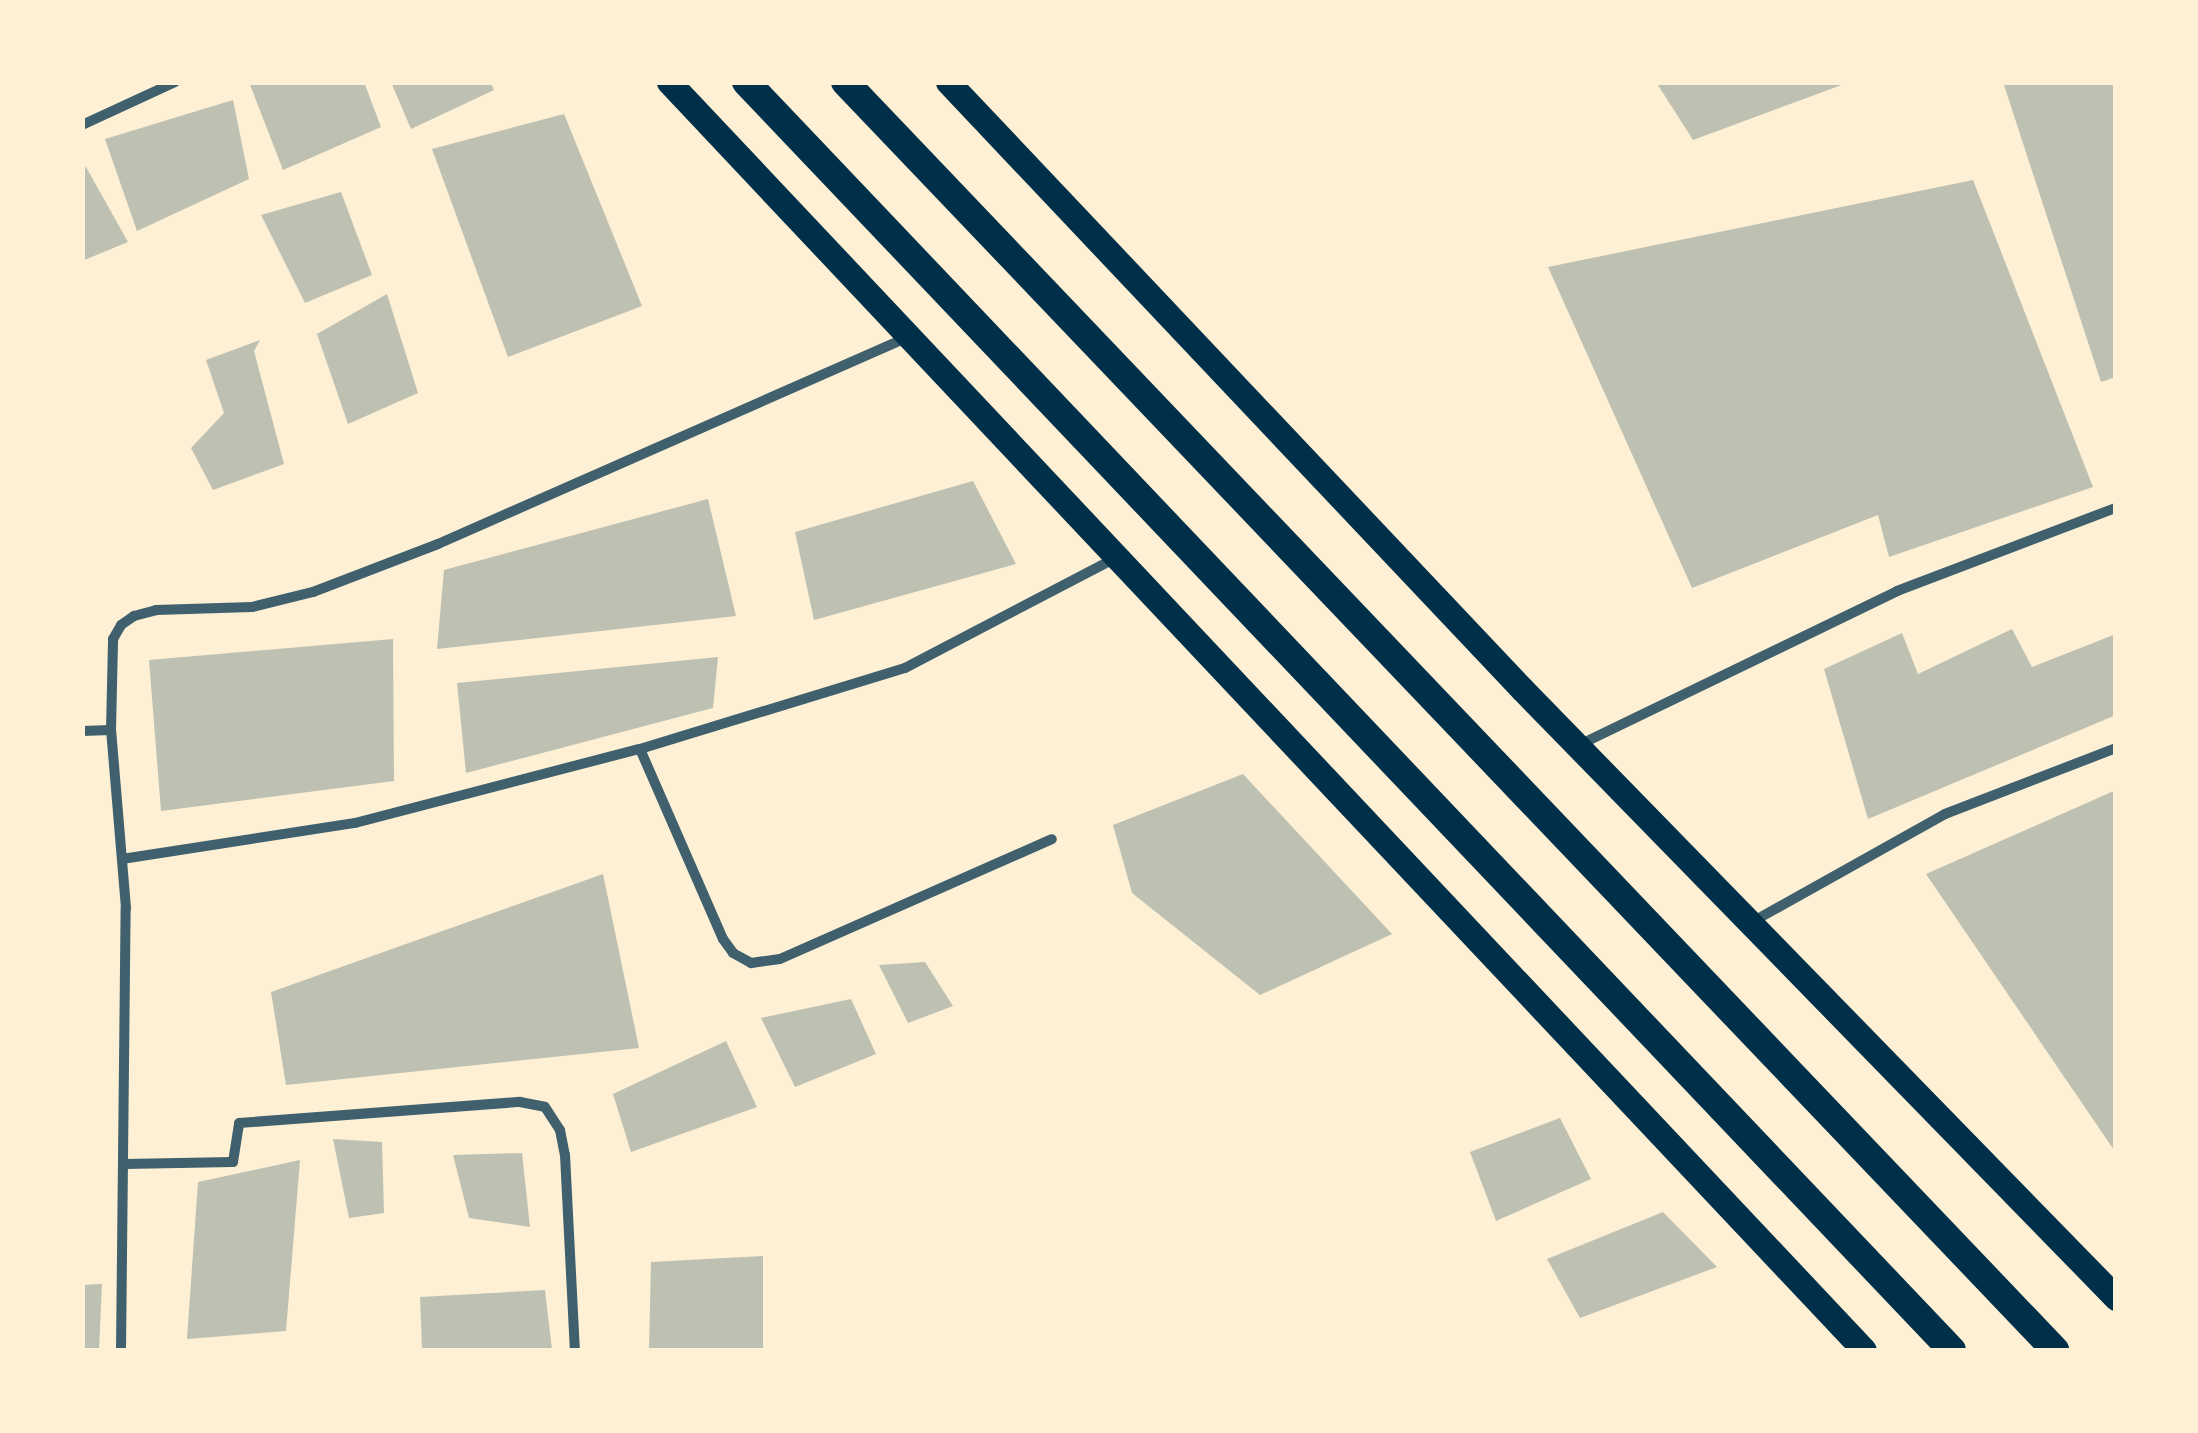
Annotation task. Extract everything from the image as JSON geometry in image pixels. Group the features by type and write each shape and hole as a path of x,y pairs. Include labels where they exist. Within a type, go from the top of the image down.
{"highway":[{"path":"746,82 1952,1350"},
{"path":"845,82 2055,1350"}],"main road":[{"path":"669,82 1864,1350"},
{"path":"948,82 1577,746 2116,1298"}],"street":[{"path":"82,125 175,82"},
{"path":"122,1350 122,859 110,730 113,639 121,625 134,616 156,610 252,607 313,592 438,544 909,337"},
{"path":"1577,746 1897,591 2116,508"},
{"path":"122,859 355,823 640,748 905,668 1117,557"},
{"path":"82,731 110,730"},
{"path":"640,748 723,939 733,953 751,963 780,959 1052,840"},
{"path":"1750,924 1945,814 2116,748"},
{"path":"124,1164 233,1162 238,1123 520,1102 545,1107 560,1130 565,1154 575,1350"}],"building":[{"path":"249,82 364,82 381,127 283,170"},
{"path":"391,82 490,82 494,90 411,129"},
{"path":"1656,82 1847,82 1847,83 1693,140"},
{"path":"2003,82 2116,82 2116,377 2101,382"},
{"path":"233,100 249,179 137,231 105,139"},
{"path":"564,114 642,306 508,357 432,149"},
{"path":"86,167 128,242 82,261 82,168"},
{"path":"1973,180 2093,487 1889,557 1878,515 1692,588 1548,267"},
{"path":"341,192 372,275 305,303 261,215"},
{"path":"387,294 418,393 348,424 317,334"},
{"path":"260,340 254,351 284,464 213,490 191,448 224,413 206,360"},
{"path":"973,481 1016,564 814,620 795,532"},
{"path":"708,499 736,616 437,649 444,570"},
{"path":"2012,629 2032,667 2116,634 2116,715 1868,819 1824,669 1902,633 1918,674"},
{"path":"393,639 394,781 161,811 149,660"},
{"path":"718,657 713,708 466,773 457,683"},
{"path":"1243,774 1392,934 1260,995 1132,893 1113,825"},
{"path":"2116,790 2116,1153 1926,874"},
{"path":"603,874 639,1048 286,1085 271,992"},
{"path":"925,962 953,1006 908,1023 879,965"},
{"path":"851,999 876,1054 795,1087 761,1018"},
{"path":"726,1041 757,1107 631,1152 613,1094"},
{"path":"1560,1118 1591,1179 1496,1221 1470,1152"},
{"path":"333,1139 382,1142 384,1213 349,1218"},
{"path":"522,1153 530,1227 469,1218 453,1155"},
{"path":"300,1160 286,1331 187,1339 198,1182"},
{"path":"1663,1212 1717,1267 1580,1318 1547,1259"},
{"path":"763,1256 763,1350 649,1350 651,1262"},
{"path":"102,1284 99,1350 82,1350 82,1285"},
{"path":"545,1290 552,1350 422,1350 420,1297"}]}
